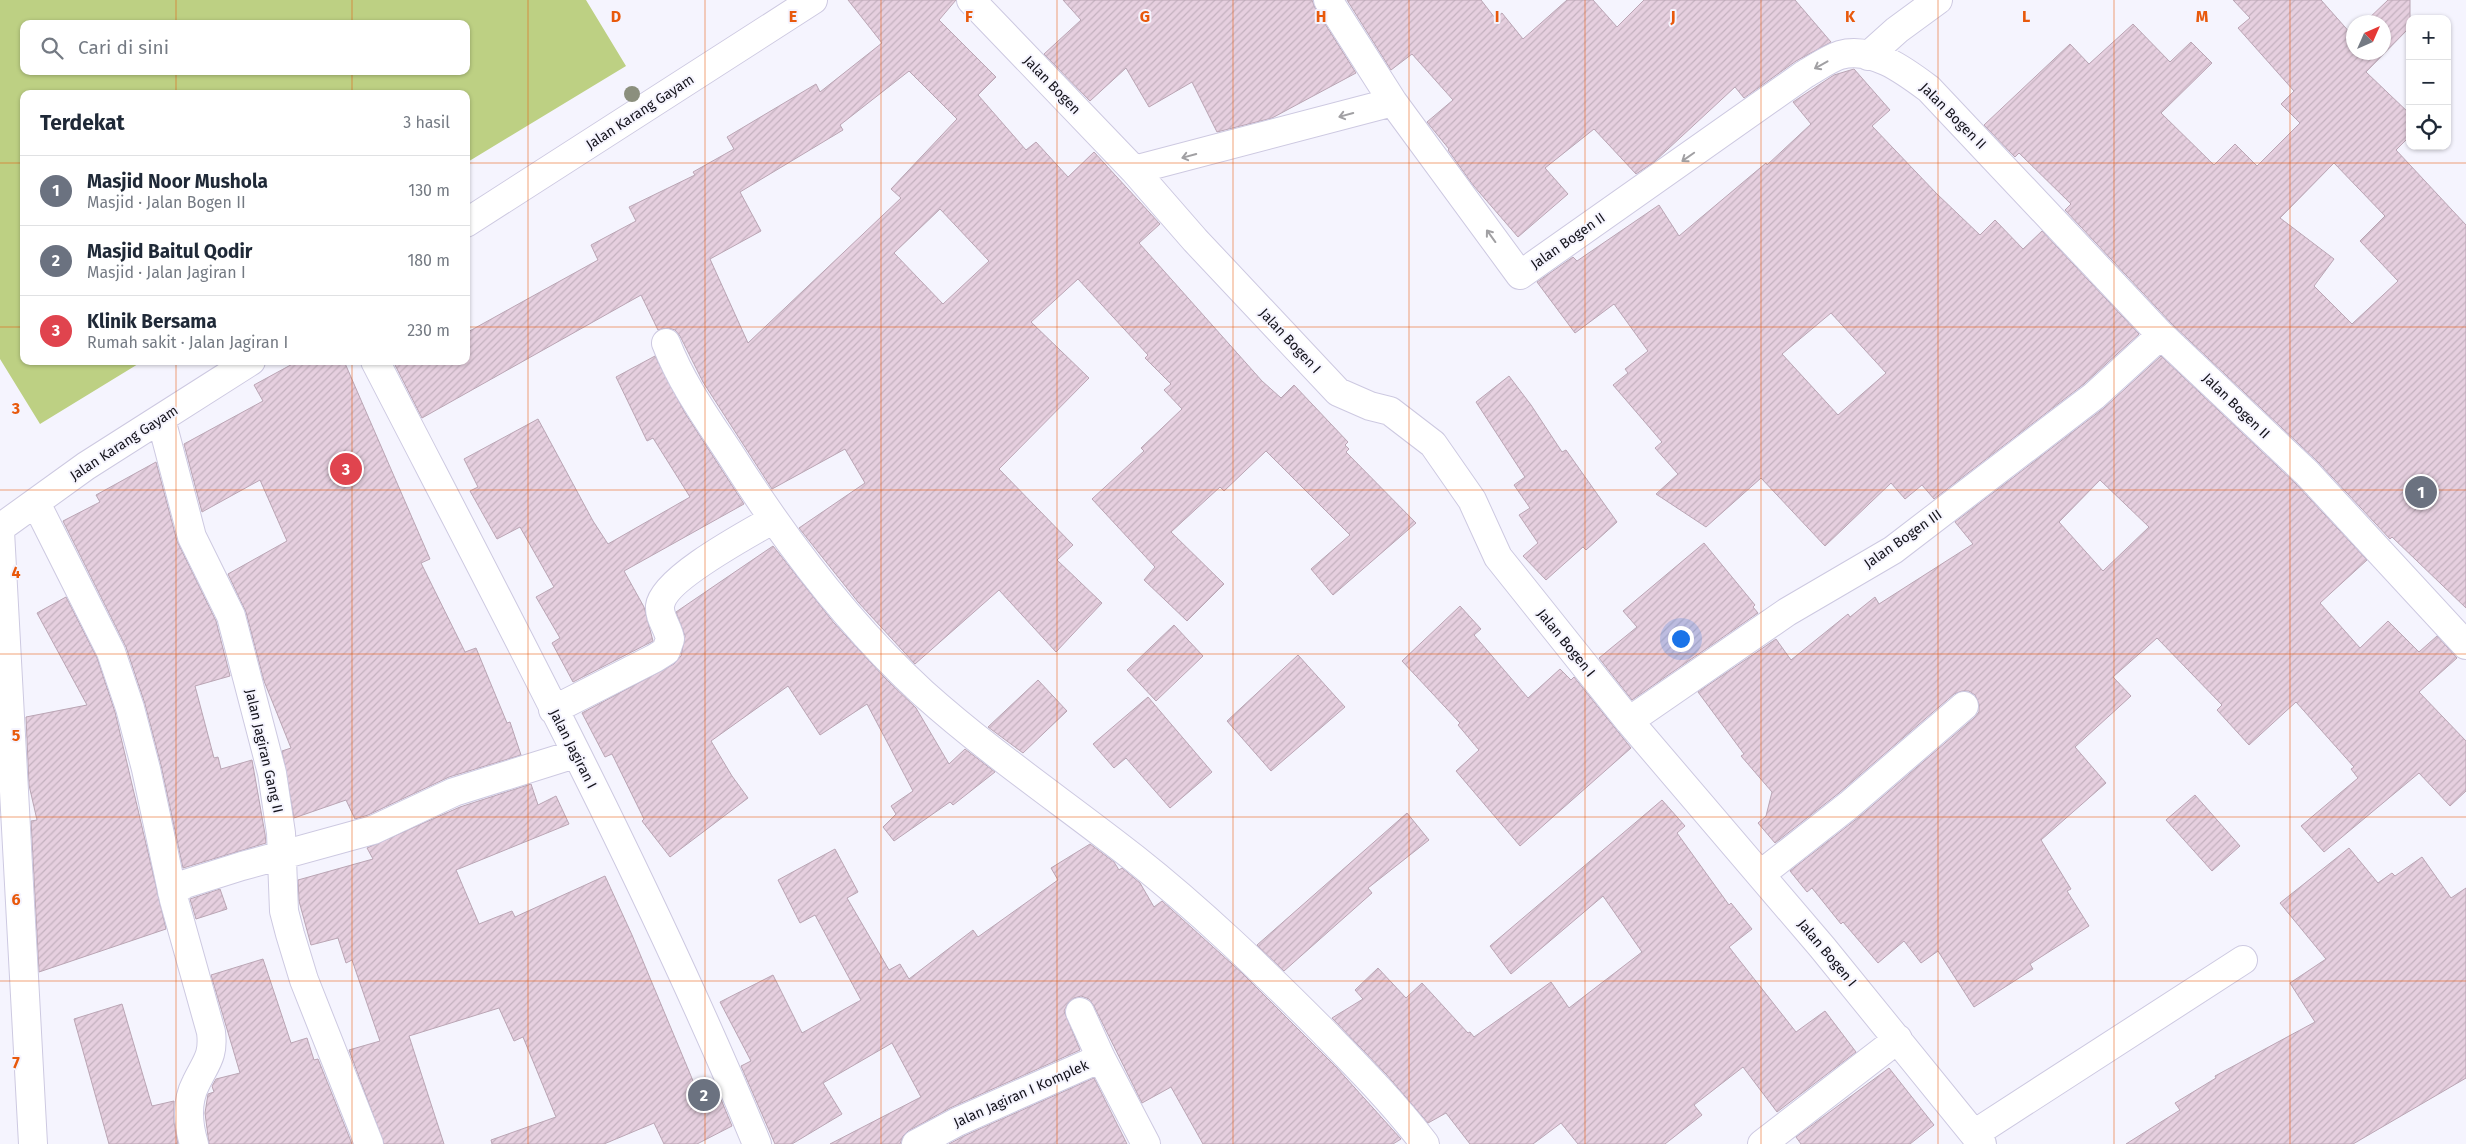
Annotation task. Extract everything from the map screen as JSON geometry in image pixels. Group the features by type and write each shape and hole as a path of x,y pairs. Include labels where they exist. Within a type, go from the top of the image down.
{"street":[{"name":"Jalan Karang Gayam","path":"470,220 813,0"},
{"name":"Jalan Bogen","path":"971,0 1134,170"},
{"name":"Jalan Bogen II","path":"1328,0 1393,102 1520,275 1805,74 1839,56 1852,53 1889,62 1929,89 2161,334 2307,473 2466,645"},
{"path":"1868,56 1897,30 1938,0"},
{"path":"1134,170 1393,102"},
{"name":"Jalan Bogen I","path":"1134,170 1195,240 1338,392 1370,406 1390,411 1434,444 1472,500 1498,557 1629,721 1761,874 1978,1139"},
{"name":"Jalan Bogen III","path":"1629,721 1787,612 1892,550 2094,396 2161,334"},
{"path":"666,343 675,366 694,398 772,520 846,613 922,691 1012,766 1132,856 1179,895 1283,991 1362,1070 1401,1113 1425,1144"},
{"name":"Jalan Karang Gayam","path":"0,530 86,466 245,365"},
{"name":"Jalan Jagiran I","path":"377,365 651,903 756,1144"},
{"name":"Jalan Jagiran Gang II","path":"161,419 192,537 231,616 272,773 281,833 284,911 290,934 308,988 369,1144"},
{"path":"36,503 111,652 130,708 146,769 172,892 211,1032 213,1047 189,1103 189,1123 194,1144"},
{"path":"553,710 646,664 666,651 670,639 662,620 660,605 671,586 687,573 772,520"},
{"path":"0,530 33,1144"},
{"path":"1761,874 1849,804 1964,706"},
{"path":"172,892 185,884 282,853 300,851 373,830 454,792 575,754"},
{"path":"1978,1139 2243,960"},
{"name":"Jalan Jagiran I Komplek","path":"1080,1012 1101,1058 1146,1144"},
{"path":"1762,1144 1898,1039"},
{"name":"Jalan Jagiran I Komplek","path":"916,1144 957,1122 1101,1058"}],"green space":[{"path":"0,0 586,0 626,66 470,161 470,90 20,90 20,365 136,365 40,424 0,359"}],"building":[{"path":"848,0 956,0 939,20 996,77 978,95 1026,150 1036,142 1068,177 1094,152 1160,224 1139,243 1262,381 1281,398 1294,385 1348,442 1345,445 1349,449 1346,452 1416,523 1333,595 1311,569 1350,535 1266,451 1224,491 1220,487 1171,532 1224,584 1187,621 1144,580 1155,567 1092,499 1144,451 1141,448 1182,409 1164,390 1171,384 1145,358 1148,355 1078,279 1031,322 1089,378 999,469 1073,545 1057,560 1102,603 1056,652 999,590 915,664 858,602 799,528 865,483 845,449 772,489 703,382 680,336 675,330 668,328 658,330 641,295 422,418 395,365 470,365 470,331 598,260 591,245 636,221 629,207 695,175 693,172 734,149 727,137 816,84 820,92 882,43","holes":["909,71 957,119 891,189 901,198 748,343 710,259 761,231 740,192 843,130 840,125","940,209 989,261 943,304 894,253"]},
{"path":"1063,0 1312,0 1315,8 1356,73 1272,118 1217,132 1192,82 1149,107 1126,68 1090,101 1044,54 1081,20"},
{"path":"1347,0 1481,0 1495,18 1502,13 1523,39 1567,0 1593,0 1617,27 1644,0 1795,0 1831,42 1796,61 1744,98 1735,87 1654,162 1636,174 1594,129 1545,168 1568,194 1518,237 1473,185 1449,149 1427,122 1453,100 1412,54 1391,70"},
{"path":"2233,0 2321,0 2346,28 2346,60 2378,60 2366,72 2406,110 2406,140 2396,150 2466,225 2466,608 2392,537 2390,539 2318,462 2172,324 2065,210 2071,204 2019,153 2015,157 1984,125 2070,44 2089,64 2133,24 2170,62 2191,42 2212,63 2161,113 2214,165 2235,144 2257,166 2300,123 2281,104 2294,91 2238,28 2250,18","holes":["2334,163 2385,216 2360,241 2398,281 2352,324 2314,286 2334,259 2280,218"]},
{"path":"2388,0 2410,0 2410,15 2406,15 2406,31 2391,46 2391,15 2372,15"},
{"path":"1854,69 1890,110 1872,126 1937,194 1980,235 1995,220 2023,249 2042,231 2139,334 2084,384 1934,499 1922,485 1905,499 1891,483 1825,546 1761,478 1706,527 1656,494 1678,474 1655,448 1662,442 1613,385 1628,373 1625,369 1648,351 1614,304 1575,333 1537,282 1573,257 1577,261 1659,205 1679,236 1766,163 1767,165 1811,124 1793,102 1834,75","holes":["1831,313 1886,373 1838,415 1782,354"]},
{"path":"655,356 685,413 744,504 624,571 644,607 653,641 573,682 552,643 560,638 536,597 554,587 520,527 497,539 470,491 478,487 464,459 538,419 593,521 608,544 690,497 653,438 647,441 616,377"},
{"path":"2161,356 2296,484 2367,560 2320,603 2360,648 2388,621 2419,652 2437,636 2457,658 2419,692 2466,741 2466,791 2450,806 2419,773 2324,852 2301,826 2358,778 2351,769 2354,767 2296,702 2249,745 2217,710 2222,705 2157,638 2113,677 2131,696 2075,747 2106,783 2041,840 2071,889 2067,891 2089,926 2030,964 2033,969 1974,1007 1938,951 1921,963 1904,941 1878,963 1843,922 1841,924 1812,888 1807,892 1790,871 1859,817 1974,718 1979,712 1979,704 1975,695 1969,691 1954,694 1839,793 1775,843 1758,823 1766,816 1772,792 1741,756 1744,754 1698,692 1776,639 1791,660 1848,614 1850,617 1875,597 1879,604 1973,544 1955,522 2104,408","holes":["2100,480 2149,527 2103,571 2059,522"]},
{"path":"291,365 346,365 430,559 421,563 465,652 476,648 507,723 510,722 521,755 449,777 368,815 355,819 346,800 294,818 282,751 291,748 264,681 246,612 228,574 287,541 260,480 202,512 184,444 263,401 254,385"},
{"path":"1509,376 1562,452 1566,450 1617,522 1586,550 1583,547 1546,580 1523,556 1538,543 1519,515 1530,508 1514,485 1525,477 1476,402"},
{"path":"156,462 177,541 216,621 230,676 195,686 214,758 218,757 221,769 252,760 266,843 183,868 161,765 145,704 126,647 63,521 100,502 96,495"},
{"path":"1704,543 1755,605 1753,607 1758,613 1632,700 1599,658 1637,627 1623,611"},
{"path":"773,546 834,623 916,708 949,764 965,749 995,772 953,805 950,802 894,841 883,827 896,814 891,806 913,791 867,704 820,735 788,686 711,741 748,798 670,857 642,821 644,819 612,754 605,757 582,713 674,664 681,656 685,636 676,612"},
{"path":"66,597 97,658 115,712 166,929 39,972 31,821 37,820 29,785 26,717 87,705 37,613"},
{"path":"1460,606 1481,629 1474,635 1528,698 1560,669 1571,680 1574,677 1631,748 1520,846 1456,771 1479,750 1458,725 1460,723 1402,661"},
{"path":"1174,625 1203,656 1156,701 1127,670"},
{"path":"1298,655 1345,707 1271,771 1227,721"},
{"path":"1038,680 1067,711 1023,753 988,727"},
{"path":"1148,697 1212,772 1170,808 1126,758 1114,768 1093,744"},
{"path":"531,784 538,805 556,796 569,824 456,870 479,924 512,911 515,917 605,876 632,935 696,1088 713,1080 732,1126 697,1144 664,1144 654,1123 604,1144 492,1144 491,1140 556,1117 523,1037 514,1041 499,1008 409,1036 444,1144 384,1144 349,1050 380,1041 352,960 346,963 338,938 311,945 299,901 298,880 373,859 367,848 460,807"},
{"path":"2195,795 2240,846 2212,871 2166,820"},
{"path":"1662,800 1685,826 1677,833 1729,905 1731,903 1752,929 1729,947 1796,1032 1825,1011 1856,1052 1777,1112 1743,1067 1694,1105 1702,1115 1665,1144 1578,1144 1561,1123 1533,1144 1470,1144 1446,1113 1428,1123 1386,1074 1332,1018 1363,999 1355,990 1378,968 1406,998 1422,983 1468,1033 1470,1032 1474,1037 1551,982 1569,1008 1642,952 1603,896 1511,974 1490,946"},
{"path":"1407,813 1429,840 1368,888 1372,893 1284,971 1257,945"},
{"path":"1090,844 1114,862 1119,870 1122,868 1140,883 1154,907 1162,901 1242,973 1336,1067 1401,1139 1393,1144 1203,1144 1171,1087 1142,1103 1094,1006 1089,999 1081,996 1074,998 1068,1003 1064,1011 1080,1050 950,1108 908,1131 903,1136 900,1144 830,1144 921,1097 892,1043 823,1083 842,1114 792,1144 775,1144 741,1066 751,1061 720,1002 773,975 802,1033 861,1000 815,915 800,923 778,880 835,849 858,892 847,898 889,970 900,964 909,979 973,930 978,937 1058,880 1051,868"},
{"path":"2349,848 2378,883 2392,873 2395,876 2422,857 2451,898 2466,888 2466,1078 2353,1144 2126,1144 2180,1110 2175,1103 2216,1078 2215,1076 2315,1022 2290,983 2326,959 2280,903"},
{"path":"220,889 227,909 196,919 190,899"},
{"path":"263,959 291,1043 307,1038 314,1060 318,1059 352,1144 209,1144 205,1113 208,1094 214,1092 212,1086 216,1079 240,1073 211,975"},
{"path":"122,1004 152,1106 174,1101 174,1122 178,1144 109,1144 74,1019"},
{"path":"1889,1068 1934,1125 1910,1144 1801,1144 1796,1137"},
{"path":"1094,1078 1127,1144 949,1144 964,1136"}],"place":[{"name":"Klinik Bersama","path":"346,469"},
{"name":"Masjid Noor Mushola","path":"2421,492"},
{"name":"Masjid Baitul Qodir","path":"704,1095"}]}
